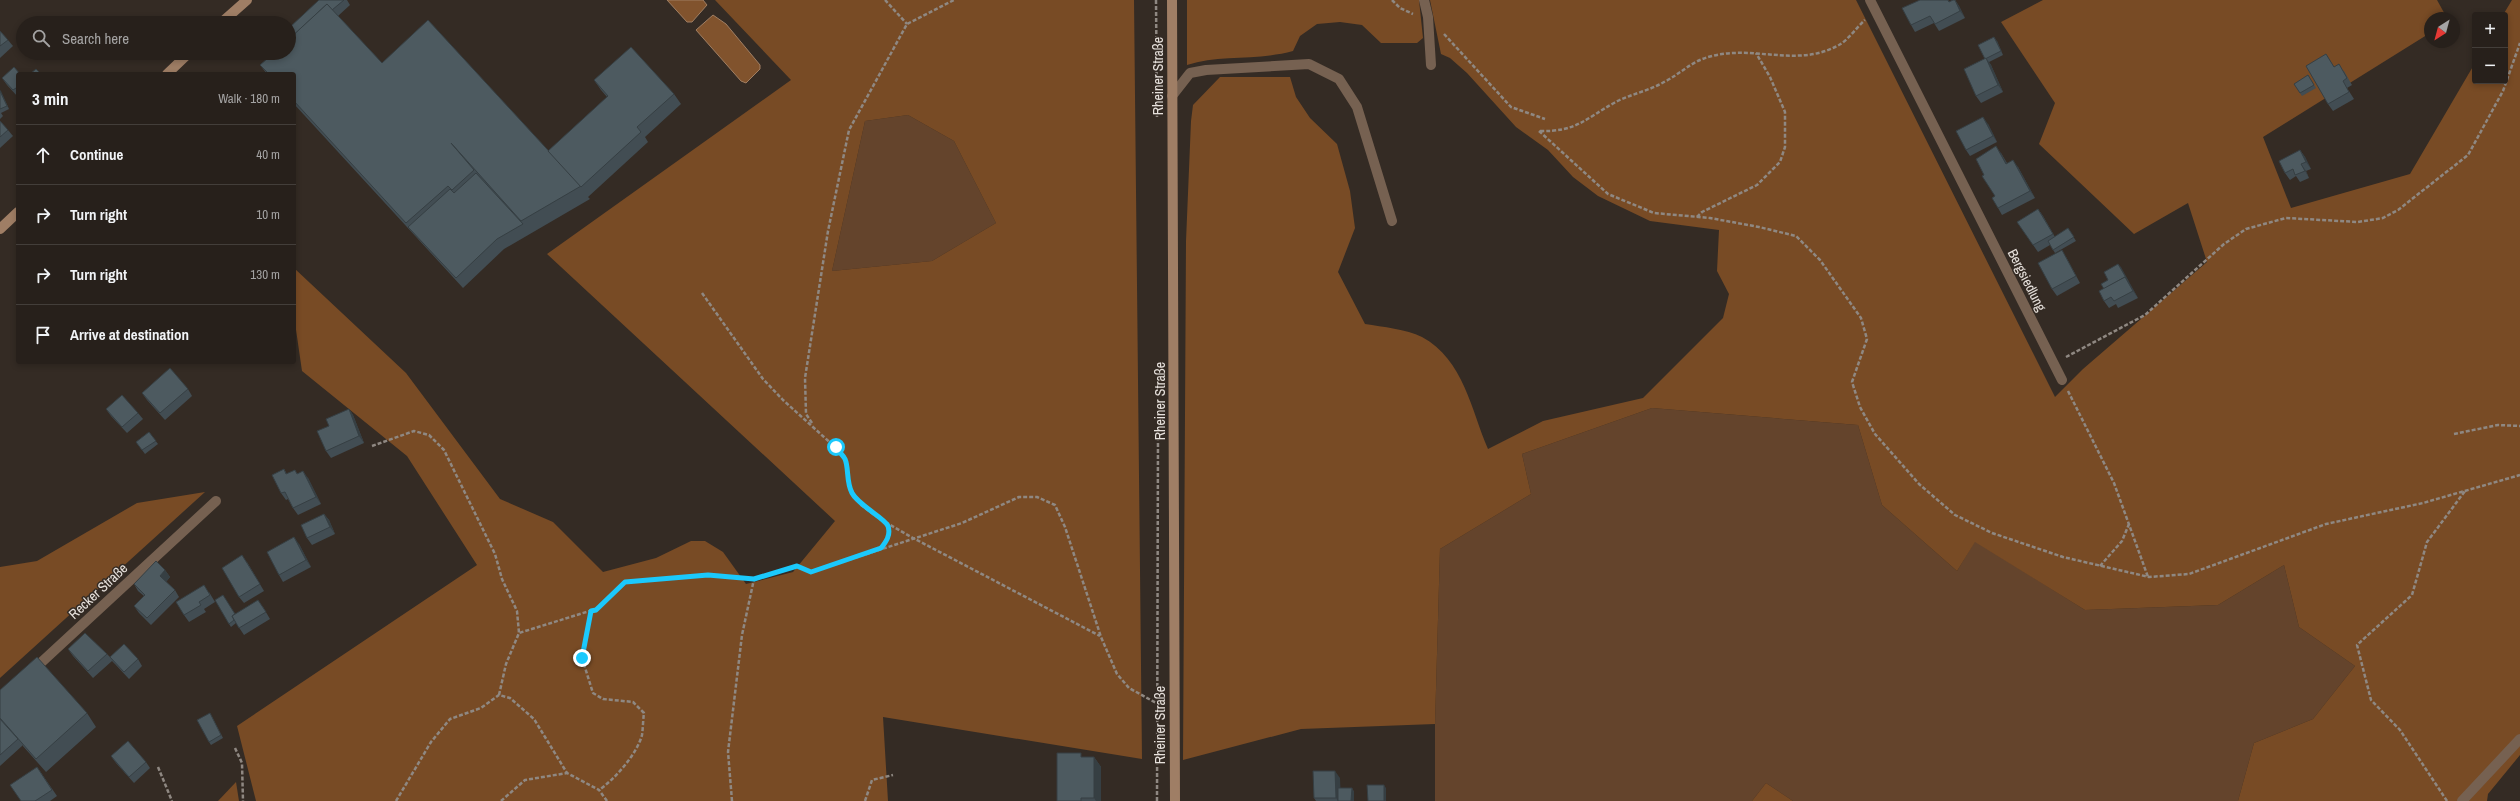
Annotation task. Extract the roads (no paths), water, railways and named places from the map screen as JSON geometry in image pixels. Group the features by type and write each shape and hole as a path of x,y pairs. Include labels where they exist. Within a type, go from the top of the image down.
{"main road":[{"name":"Rheiner Straße","path":"1172,0 1175,801"},
{"path":"228,16 243,1"},
{"path":"169,72 182,60"},
{"path":"0,229 16,214"}],"street":[{"path":"1424,0 1428,17 1431,65"},
{"name":"Bergsiedlung","path":"1870,0 2062,380"},
{"path":"1172,96 1181,81 1190,73 1206,70 1309,64 1339,79 1357,106 1392,221"},
{"name":"Recker Straße","path":"23,680 216,501"},
{"path":"2462,801 2520,739"}]}
